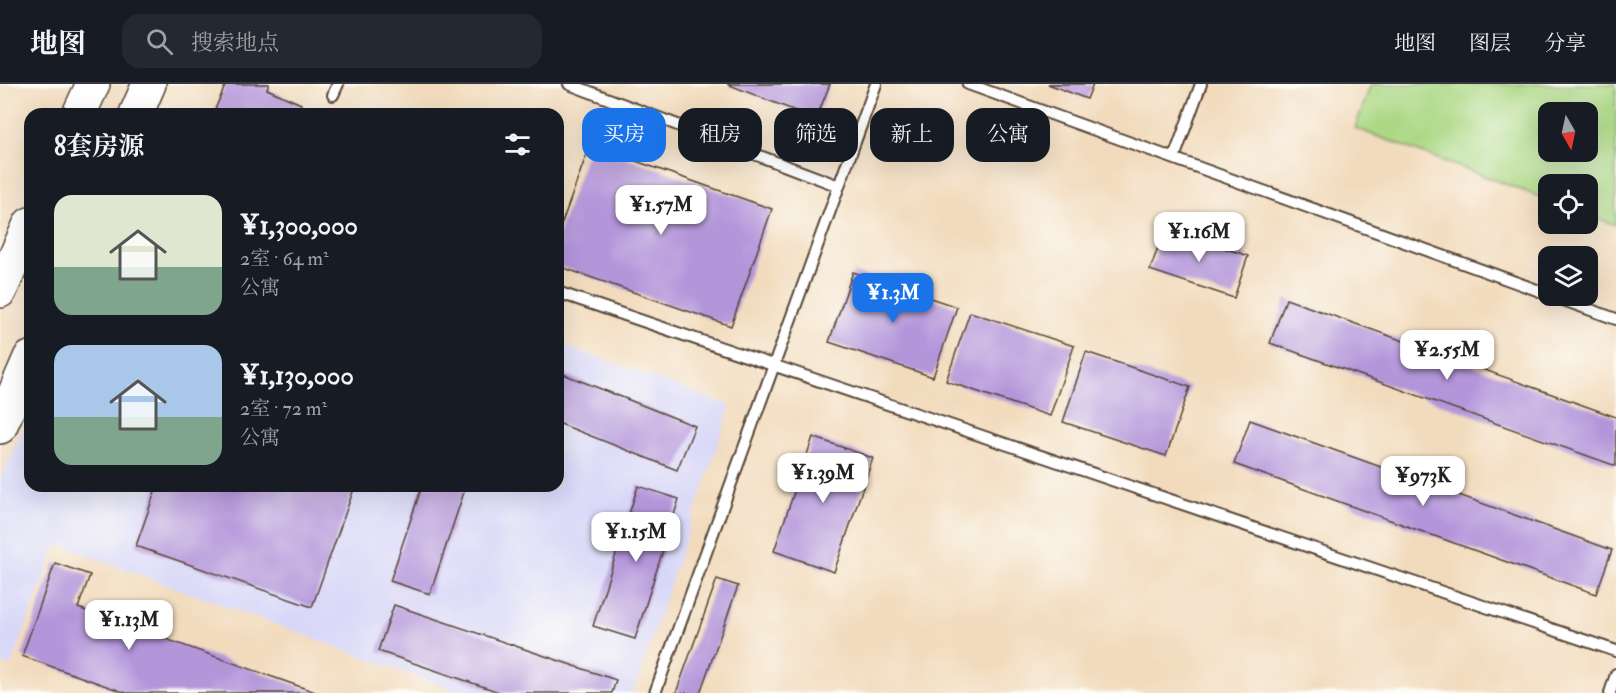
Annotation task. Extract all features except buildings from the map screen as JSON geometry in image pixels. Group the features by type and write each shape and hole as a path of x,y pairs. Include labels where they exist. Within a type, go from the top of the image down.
{"main road":[{"path":"82,108 93,84"},
{"path":"139,108 149,84"},
{"path":"0,291 24,237"},
{"path":"0,427 24,372"}],"lane":[{"path":"333,95 338,84"},
{"path":"569,84 839,186"},
{"path":"655,693 876,84"},
{"path":"968,84 1538,290"},
{"path":"1174,158 1201,84"},
{"path":"564,294 1616,651"},
{"path":"1580,306 1616,319"},
{"path":"1610,693 1616,674"}],"shaded area":[{"path":"564,345 731,406 633,693 462,693 57,544 11,666 0,663 0,480 24,426 24,492 564,492"}],"green space":[{"path":"1371,84 1616,84 1616,225 1598,219 1598,174 1538,174 1538,196 1355,128"}]}
